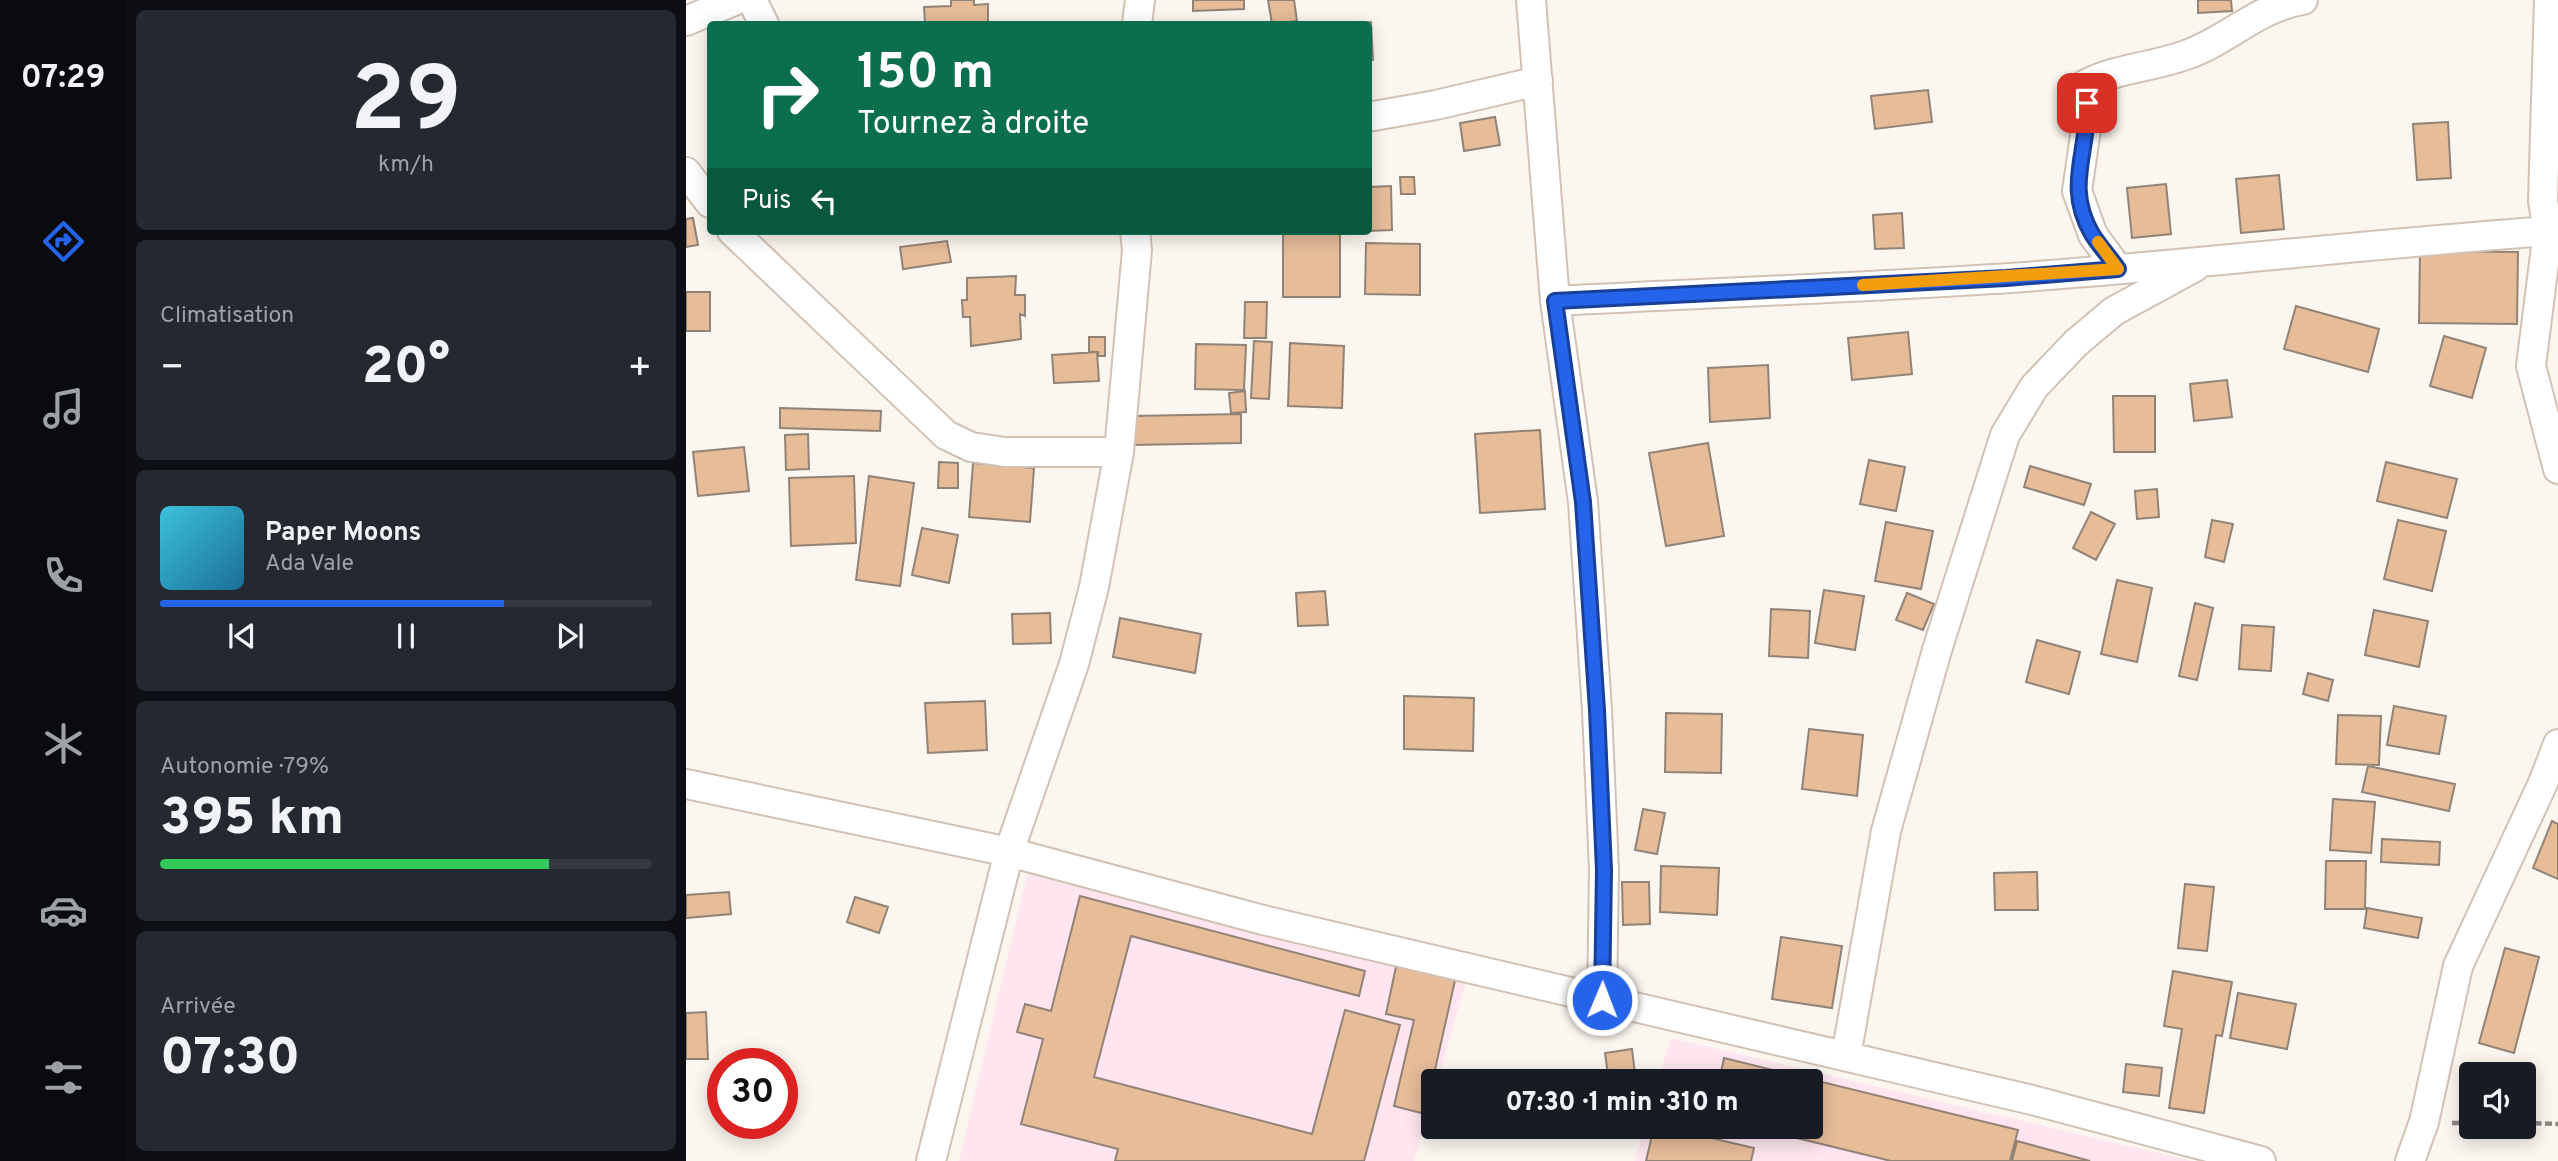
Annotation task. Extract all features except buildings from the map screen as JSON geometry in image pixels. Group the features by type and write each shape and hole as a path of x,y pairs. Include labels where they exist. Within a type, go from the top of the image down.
{"street":[{"path":"686,21 736,0"},
{"path":"751,0 762,21"},
{"path":"1137,21 1140,0"},
{"path":"1531,0 1555,301 1583,502 1597,710 1604,870 1602,1000"},
{"path":"2118,269 2093,235 2077,191 2087,122 2086,84 2105,74 2186,55 2223,39 2240,24 2289,2 2303,0"},
{"path":"2549,0 2543,201 2548,231 2531,366 2558,469"},
{"path":"1372,116 1436,105 1538,81"},
{"path":"686,172 707,199"},
{"path":"1555,301 2006,278 2203,263 2404,241 2548,231"},
{"path":"736,235 946,435 971,447 1005,452 1119,452"},
{"path":"931,1161 1009,852 1074,664 1094,587 1119,452 1138,237"},
{"path":"1846,1056 1886,831 1937,650 2005,435 2034,387 2076,343 2115,311 2203,263"},
{"path":"2410,1161 2424,1122 2458,966 2543,783 2558,744"},
{"path":"686,784 1009,852 1263,920 1846,1056 2261,1161"}],"path":[{"path":"2536,1123 2558,1124"}],"shaded area":[{"path":"1029,867 1466,982 1441,1069 1421,1069 1421,1136 1414,1161 959,1161"},
{"path":"1671,1038 1802,1069 1662,1069"},
{"path":"1823,1074 2192,1161 1635,1161 1641,1139 1823,1139"}],"slow traffic":[{"path":"1863,285 2118,269 2098,242"}],"route":[{"path":"1602,1000 1604,870 1597,710 1583,502 1555,301 2006,278 2118,269 2093,235 2083,214 2077,191 2087,122 2087,103"}]}
